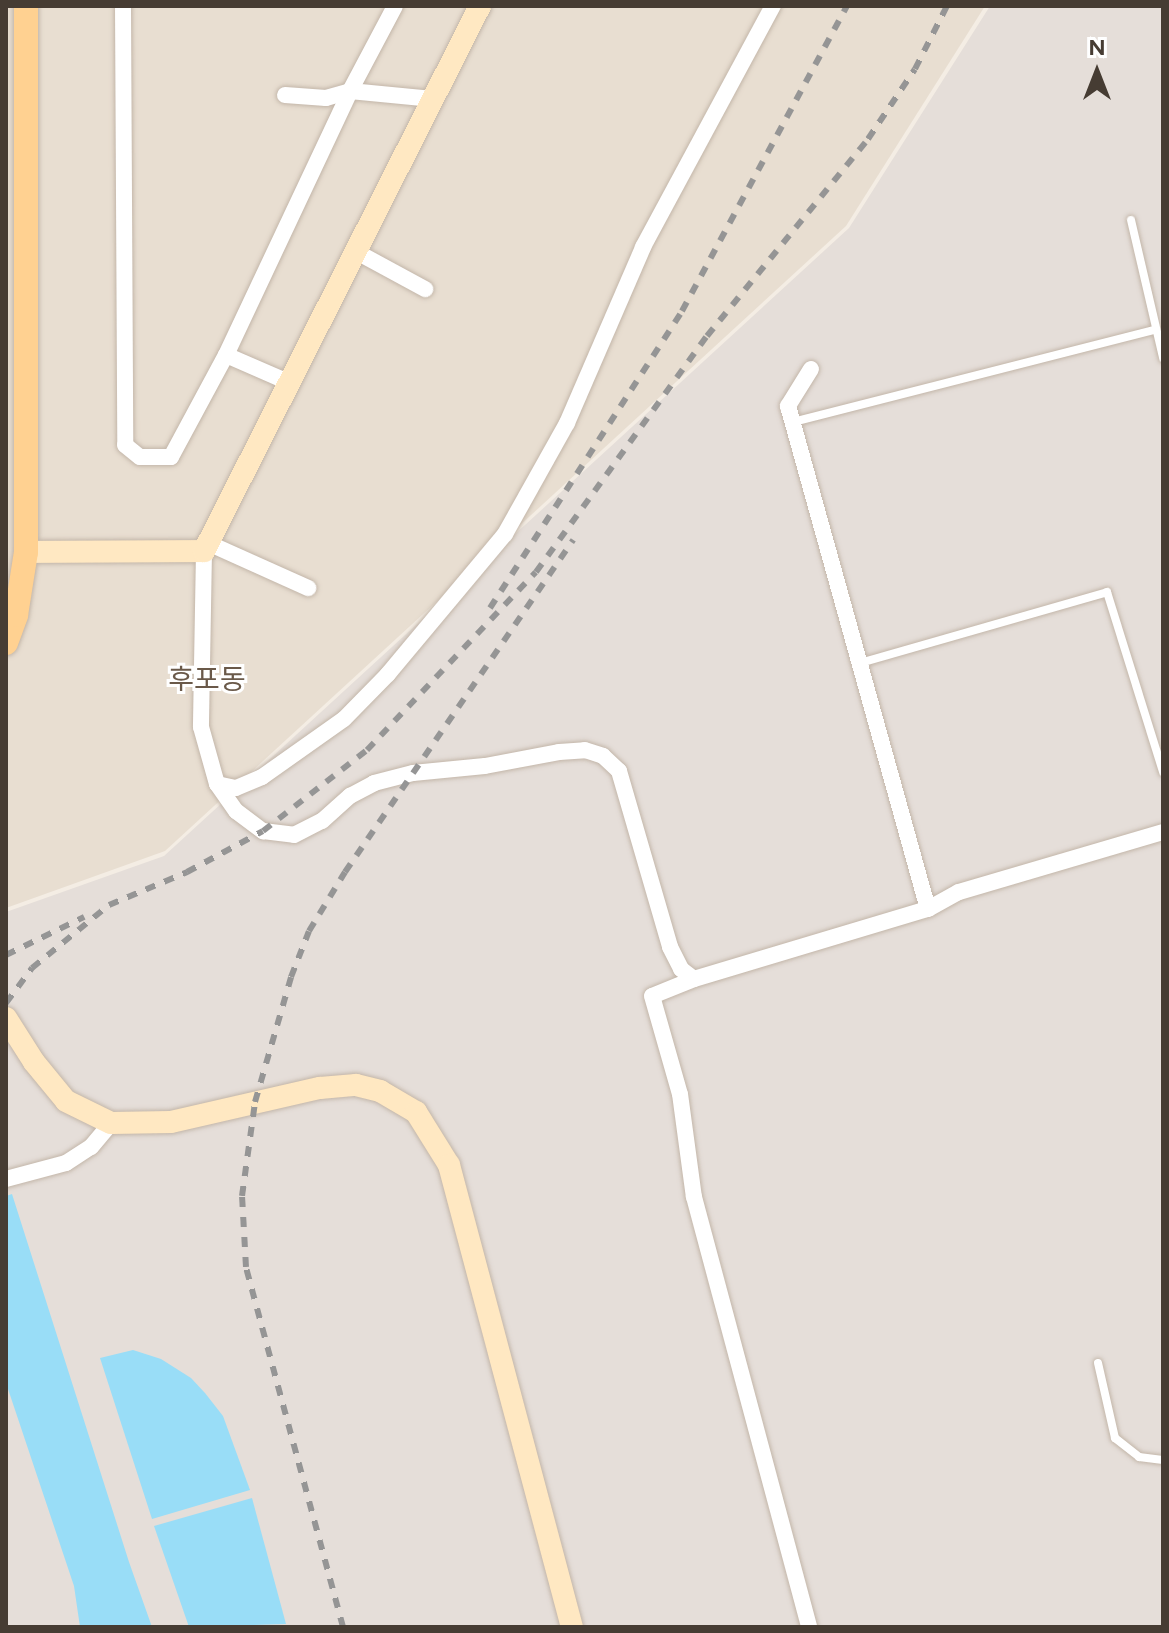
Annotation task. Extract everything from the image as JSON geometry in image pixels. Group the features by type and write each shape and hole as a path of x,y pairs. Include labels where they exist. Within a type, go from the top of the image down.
{"main road":[{"path":"6,643 16,615 26,552 26,6"}],"street":[{"path":"123,6 125,445 140,457 171,457 226,355 350,91 395,6"},
{"path":"480,6 206,547 201,727 217,784 236,811 263,831 294,835 322,821 350,796 374,783 413,773 485,766 559,752 585,750 603,756 619,771 670,947 681,969 694,979"},
{"path":"217,784 236,788 262,777 344,719 388,674 505,534 567,423 643,247 773,6"},
{"path":"285,95 326,98 350,91 433,99"},
{"path":"355,251 425,289"},
{"path":"226,355 288,382"},
{"path":"811,369 788,406 928,909"},
{"path":"26,552 206,547 308,588"},
{"path":"809,1627 694,1197 680,1094 652,996 694,979 928,909 959,892 1163,832"},
{"path":"6,1018 34,1062 66,1101 111,1123 171,1122 320,1088 356,1085 380,1091 416,1112 449,1165 572,1627"},
{"path":"10,1178 66,1163 91,1147 111,1123"}],"lane":[{"path":"1131,220 1154,330 1163,358"},
{"path":"793,422 1154,330"},
{"path":"860,663 1107,592 1163,772"},
{"path":"1098,1363 1115,1438 1139,1457 1163,1460"}],"shaded area":[{"path":"6,6 985,6 846,226 165,851 6,908"},
{"path":"990,6 1163,6 1163,1627 6,1627 6,912 164,856 849,228"}],"water":[{"path":"12,1194 152,1627 80,1627 74,1586 6,1383 6,1196"},
{"path":"133,1350 161,1359 191,1378 205,1393 223,1416 250,1490 152,1519 100,1358"},
{"path":"252,1498 286,1624 189,1627 154,1526"}],"railway":[{"path":"490,608 682,311 847,6"},
{"path":"6,1003 32,968 109,905 187,872 263,831 367,750 536,572 707,336 868,139 915,69 947,6"},
{"path":"343,1627 246,1267 242,1196 255,1102 291,977 309,931 345,872 573,540"},
{"path":"6,955 84,917"}],"district":[{"name":"후포동","path":"207,679"}]}
